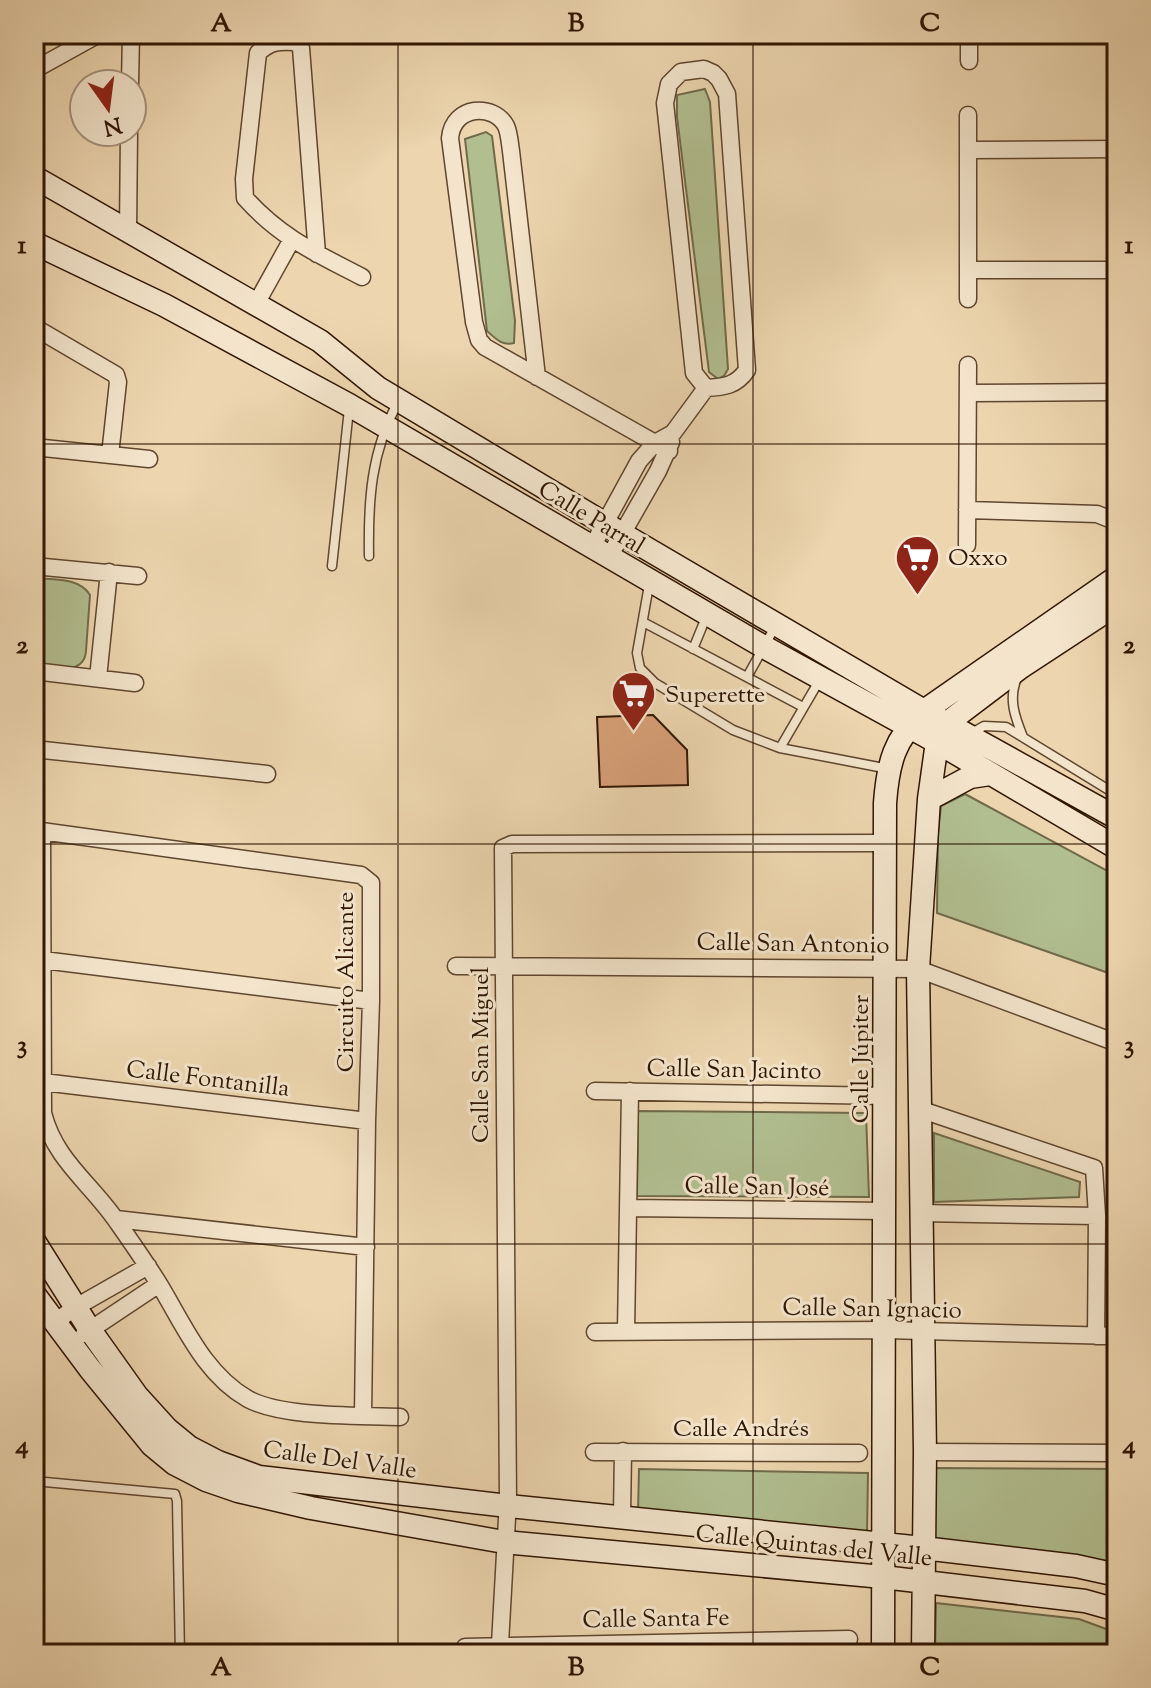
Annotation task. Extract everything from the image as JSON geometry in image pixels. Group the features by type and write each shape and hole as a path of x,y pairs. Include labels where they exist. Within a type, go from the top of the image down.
{"street":[{"path":"34,70 99,34"},
{"path":"130,68 131,34"},
{"path":"969,34 969,61"},
{"path":"317,254 301,48 296,42 279,41 267,44 258,53 245,198 291,241 362,277"},
{"path":"601,552 662,447 706,388 729,386 741,379 747,370 727,94 719,79 704,69 681,72 669,84 665,103 694,373 706,388"},
{"path":"537,377 506,125 495,114 473,111 459,116 453,123 450,138 475,330 485,347 537,377 662,447"},
{"path":"968,115 968,299"},
{"path":"128,232 129,148"},
{"path":"968,150 1117,149"},
{"name":"Calle Parral","path":"34,177 320,341 399,401 924,711 942,732 990,774 1117,848"},
{"path":"256,304 291,241"},
{"name":"Calle Parral","path":"34,243 164,305 349,405 764,647 907,726 969,735 1117,818"},
{"path":"968,270 1117,270"},
{"path":"34,327 116,375 118,382 110,455"},
{"path":"967,545 968,365"},
{"path":"968,393 1117,392"},
{"path":"34,447 149,459"},
{"path":"967,510 1097,514 1117,522"},
{"path":"34,566 138,576"},
{"path":"98,678 109,572"},
{"name":"Calle Júpiter","path":"883,1654 885,803 893,754 907,726 924,711 1117,577"},
{"path":"923,1654 925,1452 918,969 929,799 942,732 1021,667 1117,604"},
{"path":"34,671 135,683"},
{"path":"34,749 267,774"},
{"path":"929,799 970,777 990,774"},
{"name":"Circuito Alicante","path":"363,1416 371,883 361,875 38,831 43,960 43,1113 48,1133 58,1152 116,1219 204,1358 248,1399 290,1411 363,1416 400,1417"},
{"name":"Calle San Miguel","path":"500,1644 508,1506 503,848 507,845 885,843"},
{"path":"43,960 371,1001"},
{"name":"Calle San Antonio","path":"456,966 918,969 1117,1043"},
{"name":"Calle Fontanilla","path":"43,1082 367,1121"},
{"name":"Calle San Jacinto","path":"595,1091 886,1096"},
{"path":"626,1331 630,1091"},
{"path":"919,1109 1091,1166 1096,1176 1096,1336"},
{"name":"Calle San José","path":"628,1208 886,1211"},
{"path":"920,1213 1097,1216"},
{"path":"116,1219 366,1247"},
{"name":"Calle Del Valle","path":"34,1241 90,1330 137,1396 167,1429 189,1447 259,1477 508,1506"},
{"path":"55,1322 148,1266"},
{"path":"70,1343 159,1284"},
{"name":"Calle Del Valle","path":"34,1294 152,1445 175,1464 206,1480 238,1491 311,1508 504,1542"},
{"name":"Calle San Ignacio","path":"595,1332 885,1330 1117,1336"},
{"path":"622,1516 623,1451"},
{"name":"Calle Andrés","path":"594,1452 859,1453"},
{"path":"925,1452 1117,1453"},
{"name":"Calle Quintas del Valle","path":"508,1506 923,1548 1076,1566 1117,1575"},
{"name":"Calle Quintas del Valle","path":"504,1542 922,1581 1085,1601 1117,1610"},
{"name":"Calle Santa Fe","path":"465,1647 849,1639"}],"lane":[{"path":"369,556 370,484 385,425 399,401"},
{"path":"332,566 349,405"},
{"path":"650,581 637,653 640,668 655,683 733,730 780,748 890,769"},
{"path":"693,649 707,614"},
{"path":"643,622 803,707"},
{"path":"747,677 777,624"},
{"path":"1021,667 1012,689 1023,738"},
{"path":"780,748 822,677"},
{"path":"969,735 984,726 1006,727 1117,795"},
{"path":"34,1481 175,1494 180,1654"}],"green space":[{"path":"705,89 710,102 728,369 718,379 709,372 677,117 677,95"},
{"path":"486,132 492,136 515,321 514,343 510,344 499,341 487,331 465,139"},
{"path":"34,578 72,582 90,595 86,651 84,659 74,667 34,665"},
{"path":"965,794 1117,876 1117,976 937,913 941,806"},
{"path":"638,1111 866,1113 869,1197 637,1196"},
{"path":"934,1133 1080,1182 1079,1197 934,1202"},
{"path":"934,1468 1117,1469 1117,1565 935,1544"},
{"path":"639,1469 868,1473 867,1536 638,1512"},
{"path":"936,1603 1079,1619 1117,1633 1117,1652 935,1654"}],"building":[{"name":"Superette","path":"653,715 687,750 688,785 600,787 597,717"}],"place":[{"name":"Oxxo","path":"917,596"},
{"name":"Superette","path":"634,733"}]}
